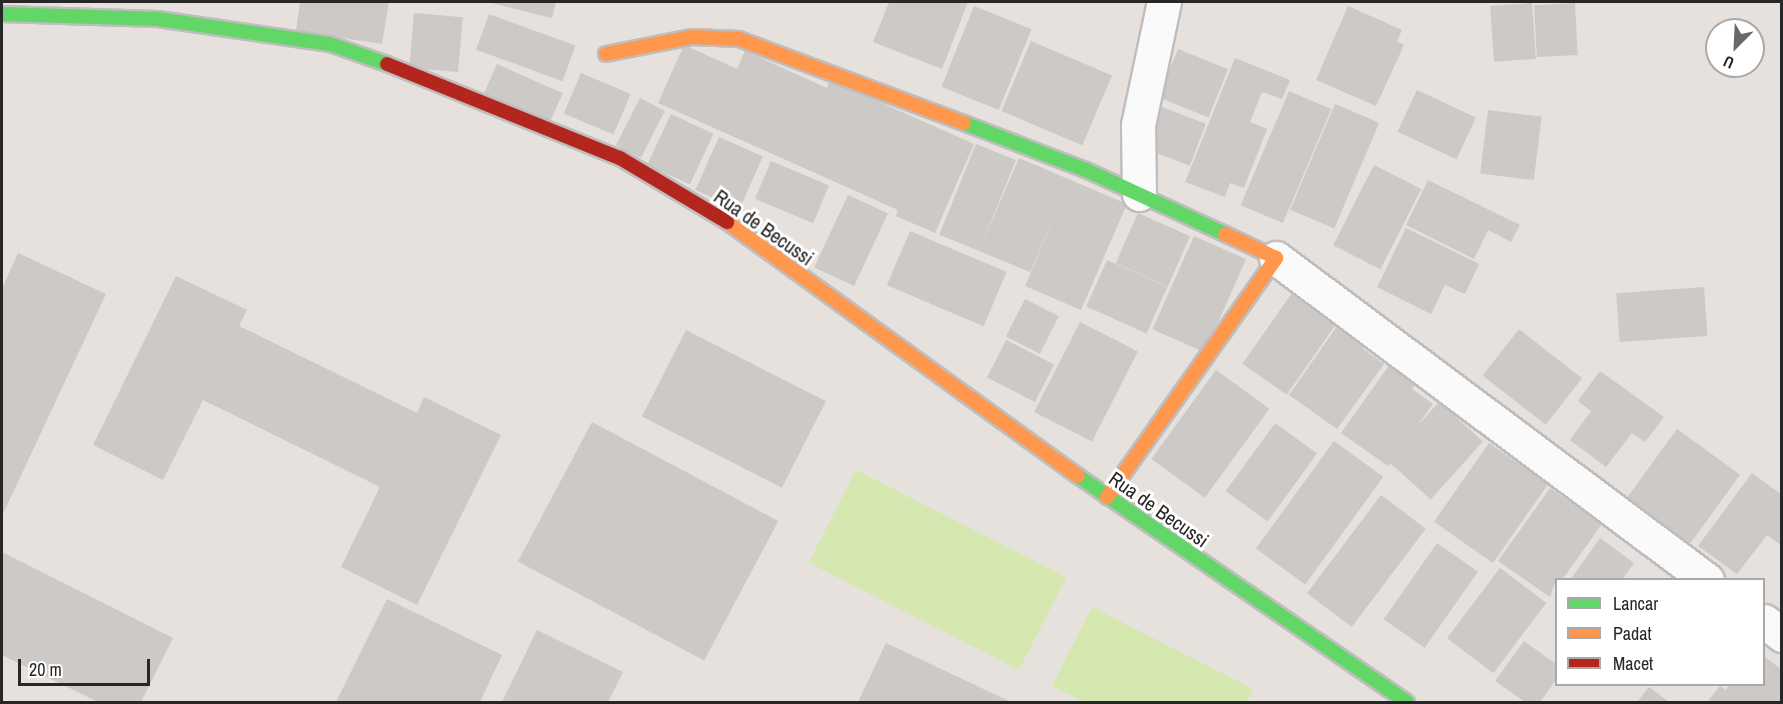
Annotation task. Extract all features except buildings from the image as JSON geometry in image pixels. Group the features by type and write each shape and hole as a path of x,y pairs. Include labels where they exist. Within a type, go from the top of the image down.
{"street":[{"path":"1140,194 1137,125 1164,2"},
{"name":"Rua de Becussi","path":"2,14 158,19 330,44 461,90 620,158 723,219 1107,497 1407,702"},
{"path":"606,54 692,37 739,39 878,86 1140,194 1276,258 1706,578"},
{"path":"1107,497 1276,258"},
{"path":"1765,622 1782,635"}],"green space":[{"path":"856,470 1066,577 1019,670 809,563"},
{"path":"1092,607 1253,689 1247,702 1085,702 1052,686"}],"traffic: fast":[{"path":"2,14 158,19 330,44 387,64"},
{"path":"964,123 1086,170 1225,234"},
{"path":"1078,476 1407,702"}],"traffic: slow":[{"path":"606,54 692,37 739,39 964,123"},
{"path":"727,222 1078,476"},
{"path":"1107,497 1276,258 1225,234"}],"traffic: jam":[{"path":"387,64 620,158 727,222"}]}
